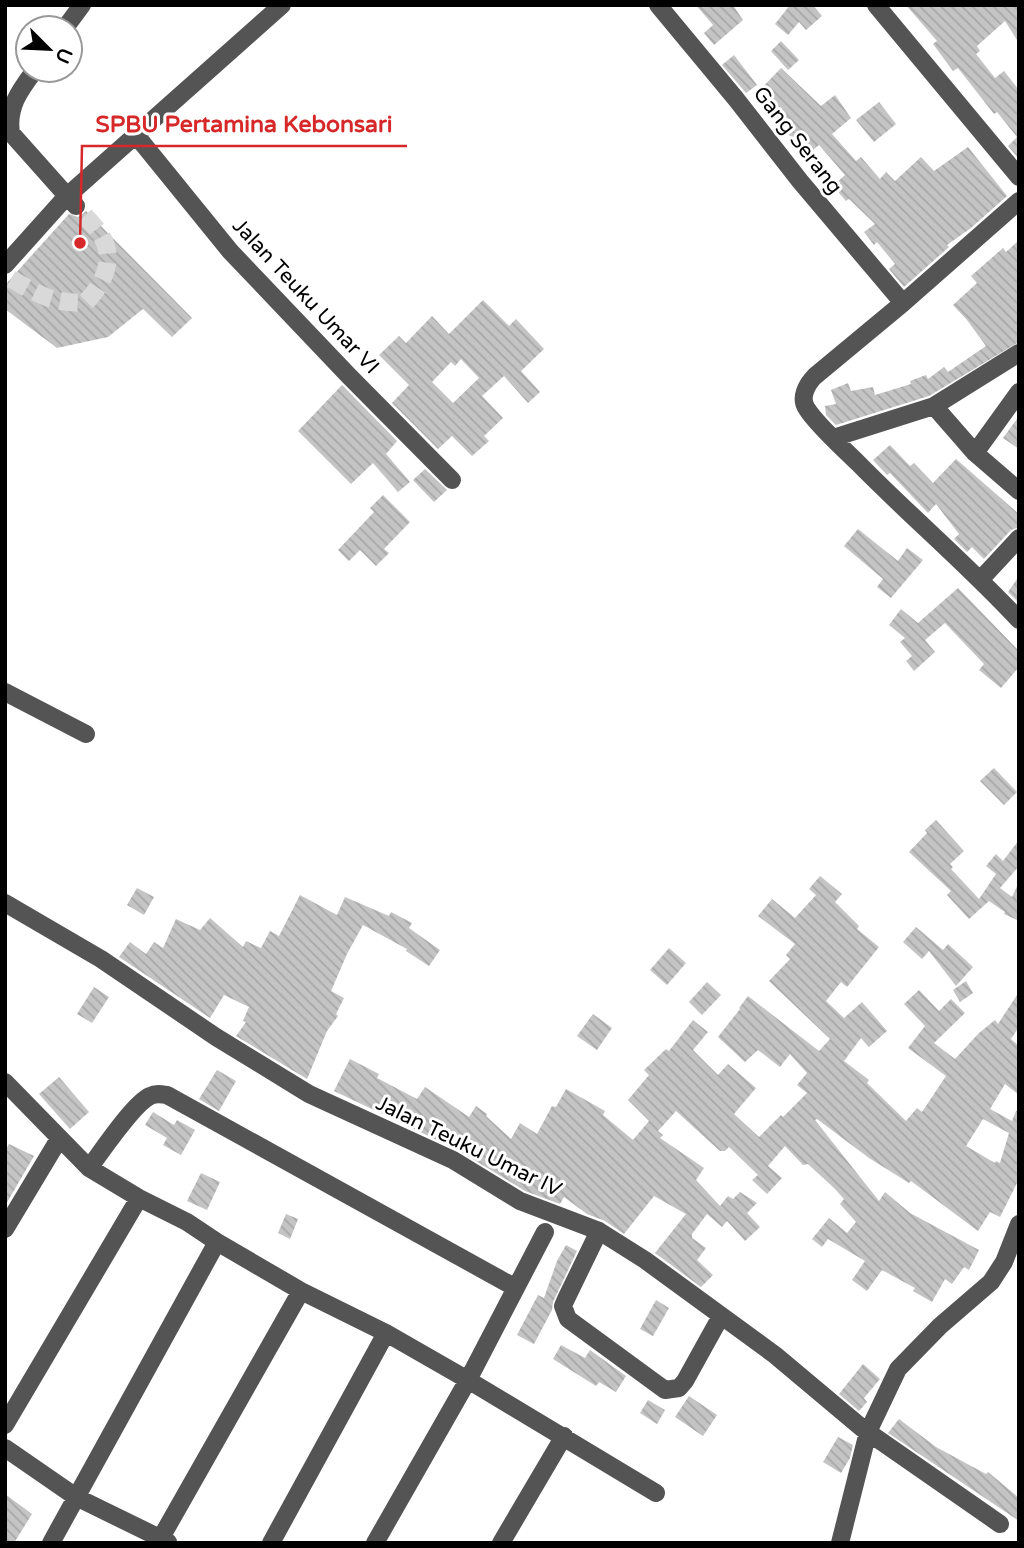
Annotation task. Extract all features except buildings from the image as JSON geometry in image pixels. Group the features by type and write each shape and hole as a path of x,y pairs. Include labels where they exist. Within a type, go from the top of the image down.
{"street":[{"path":"7,272 135,134 282,5"},
{"name":"Gang Serang","path":"658,5 903,303"},
{"path":"876,5 1019,177"},
{"path":"25,84 16,96 9,119 11,133 71,202"},
{"name":"Jalan Teuku Umar VI","path":"135,134 230,251 452,480"},
{"path":"1019,201 815,376 805,389 805,408 892,497 981,579 1019,620"},
{"path":"833,438 934,406 1019,353"},
{"path":"975,453 1019,391"},
{"path":"934,406 975,453 1019,491"},
{"path":"981,579 1019,538"},
{"path":"5,692 86,734"},
{"name":"Jalan Teuku Umar IV","path":"5,903 101,959 216,1037 309,1094 453,1160 520,1201 600,1231 645,1260 775,1355 868,1432 1000,1524"},
{"path":"5,1082 89,1167 301,1291 386,1333 468,1380 656,1493"},
{"path":"89,1167 138,1105 156,1094 166,1095 516,1288"},
{"path":"5,1229 59,1139"},
{"path":"5,1426 139,1198"},
{"path":"840,1543 868,1432 898,1370 940,1326 991,1282 1004,1262 1019,1224"},
{"path":"600,1231 566,1299 564,1311 568,1319 665,1390 679,1388 685,1381 721,1316"},
{"path":"375,1543 468,1380 544,1232"},
{"path":"51,1543 217,1242"},
{"path":"5,1448 76,1497 163,1541 301,1291"},
{"path":"271,1543 386,1333"},
{"path":"501,1543 564,1436"}],"tunnel":[{"path":"11,279 54,300 85,303 102,281 108,255 99,233 76,206"}],"place":[{"name":"SPBU Pertamina Kebonsari","path":"80,243"}]}
